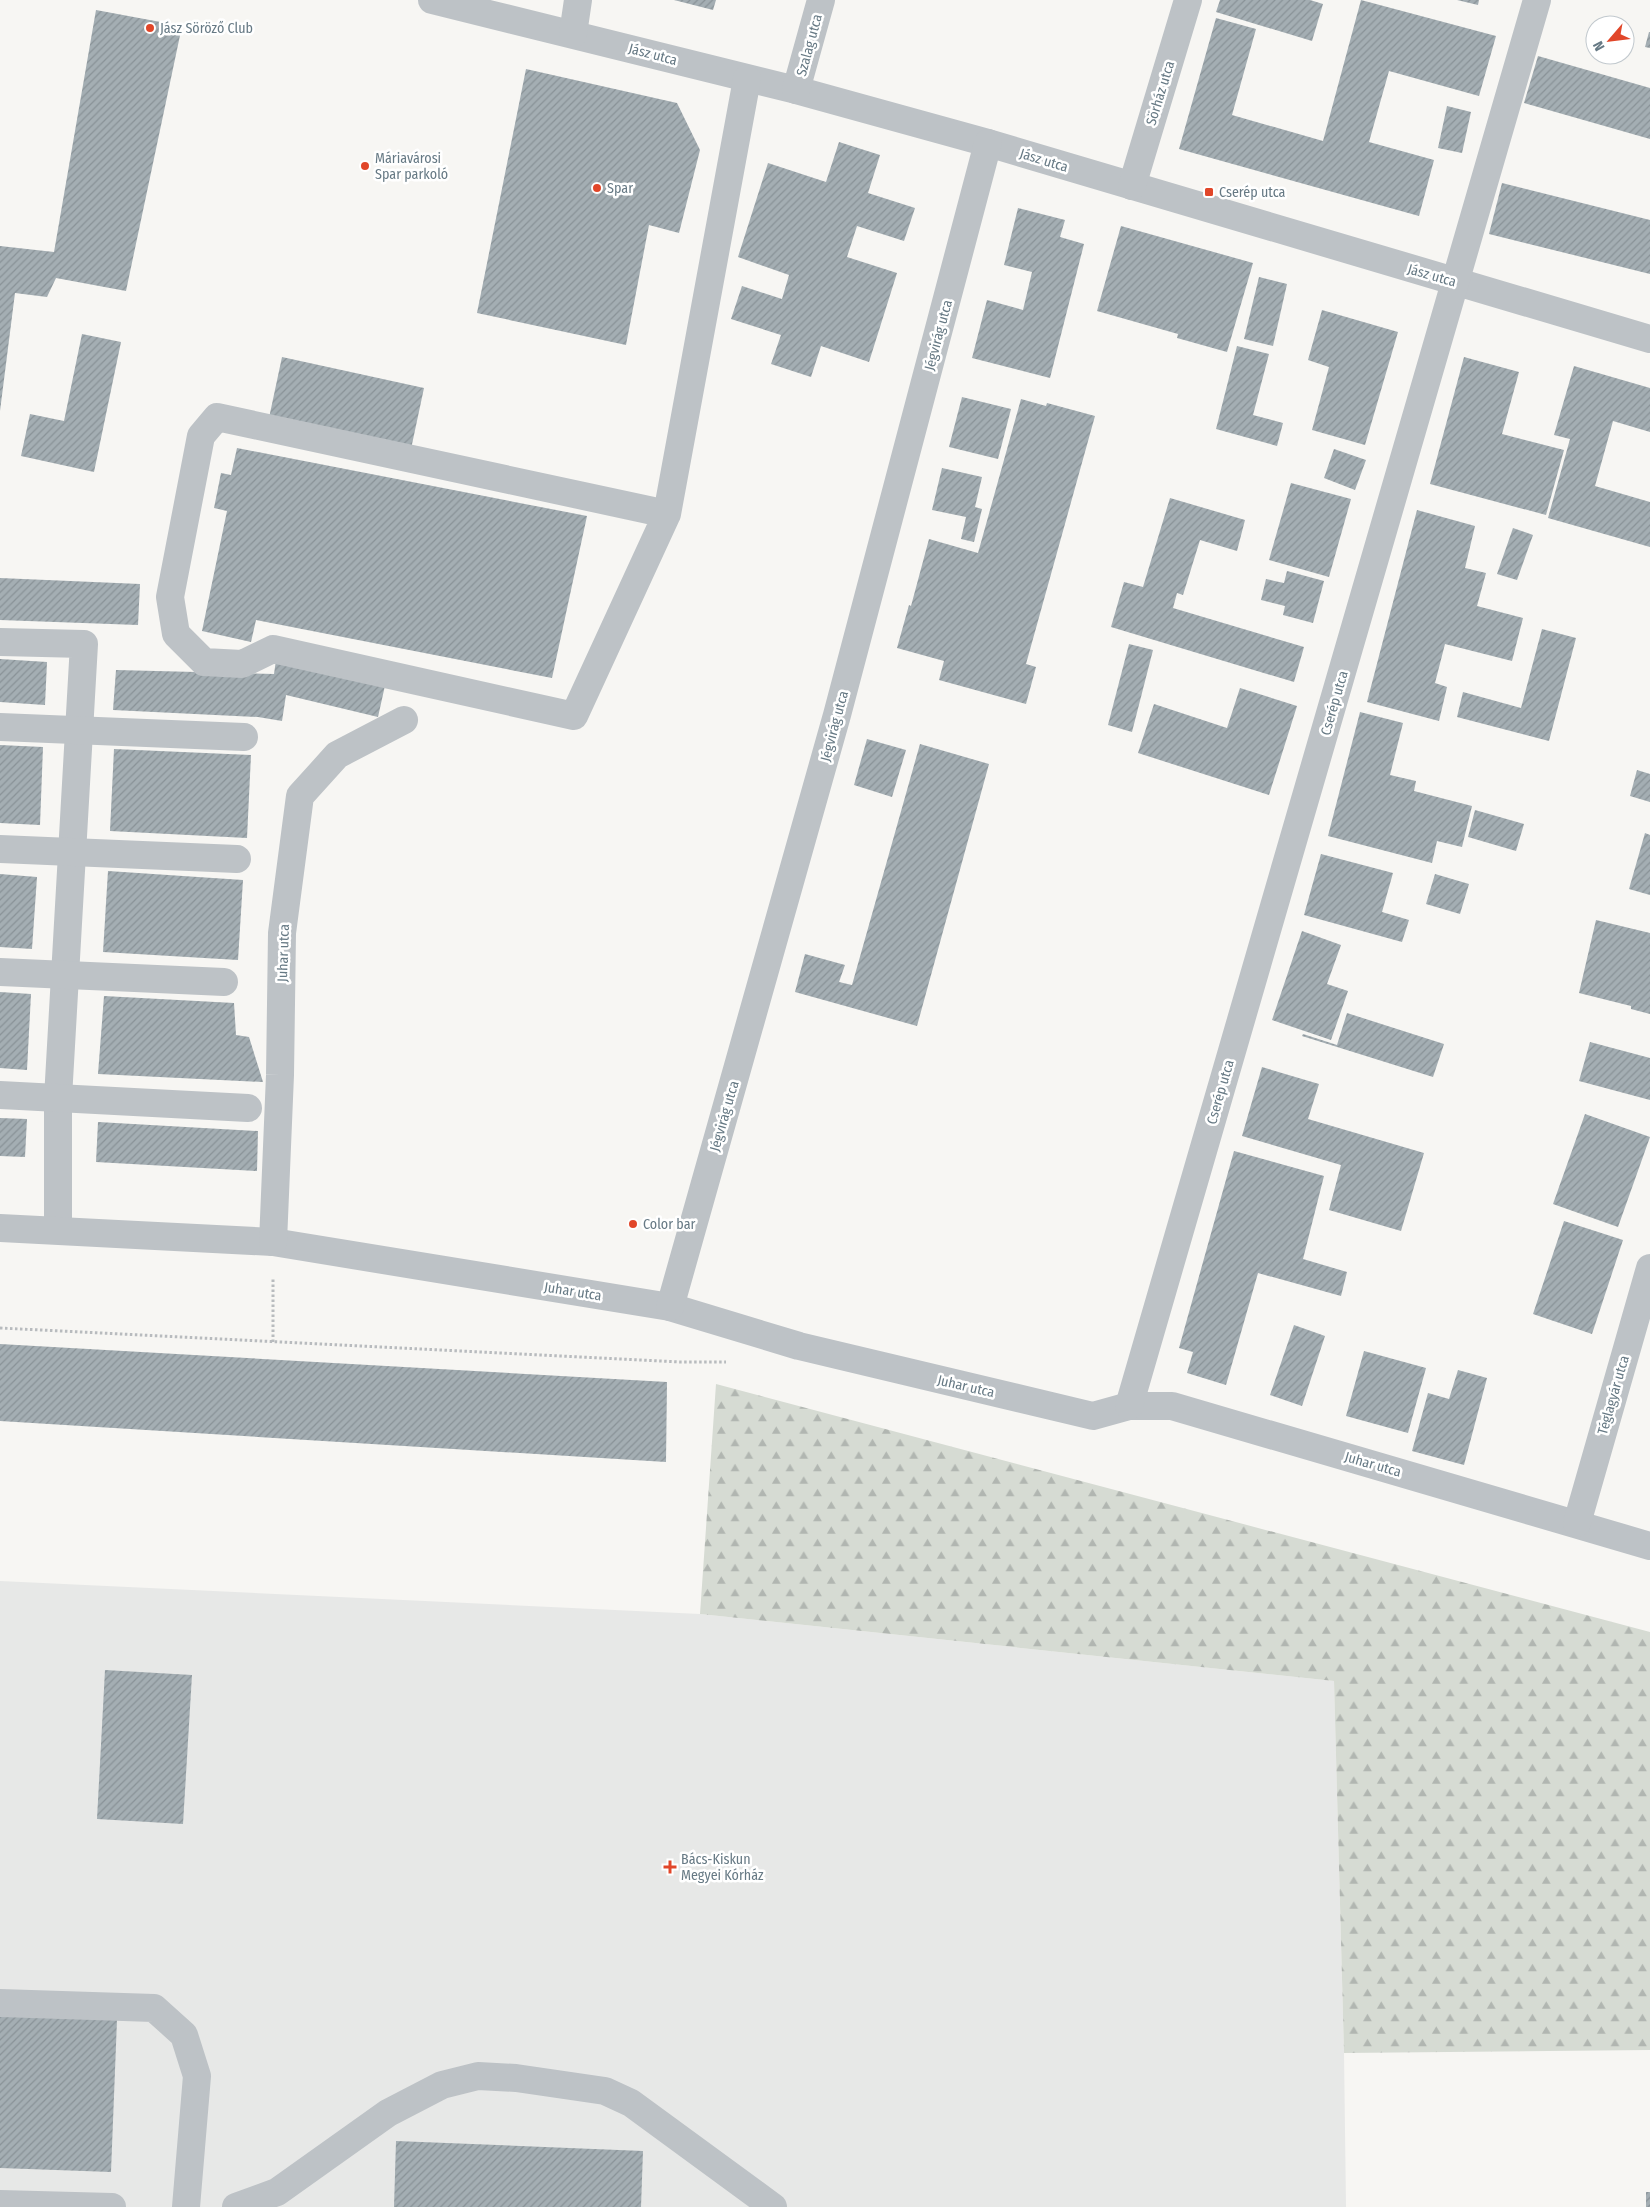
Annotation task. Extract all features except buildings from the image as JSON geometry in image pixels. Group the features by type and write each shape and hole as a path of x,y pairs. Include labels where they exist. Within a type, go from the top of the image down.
{"street":[{"name":"Jász utca","path":"432,0 796,90 988,143 1650,339"},
{"path":"573,34 578,0"},
{"name":"Szalag utca","path":"796,90 821,0"},
{"name":"Sörház utca","path":"1132,186 1188,0"},
{"name":"Cserép utca","path":"1129,1406 1538,0"},
{"path":"667,514 217,417 201,436 197,454 170,597 176,634 204,662 242,664 273,649 574,716 667,514 747,79"},
{"name":"Jégvirág utca","path":"670,1307 837,715 988,143"},
{"path":"0,642 84,644 58,1098 58,1230"},
{"name":"Juhar utca","path":"273,1242 280,1075 282,933 300,796 337,755 404,720"},
{"path":"0,727 244,737"},
{"path":"0,849 237,859"},
{"path":"0,972 224,982"},
{"path":"0,1095 248,1108"},
{"name":"Juhar utca","path":"0,1228 273,1242 670,1307 798,1346 1093,1416 1129,1406 1172,1406 1577,1523 1650,1546"},
{"name":"Téglagyár utca","path":"1577,1523 1650,1268"},
{"path":"0,2003 154,2008 184,2035 197,2076 186,2207"},
{"path":"236,2207 278,2192 388,2113 442,2085 478,2076 516,2078 605,2091 632,2103 773,2207"},
{"path":"0,2204 112,2207"}],"path":[{"path":"272,1342 273,1242"},
{"path":"0,1328 680,1362 733,1362"}],"shaded area":[{"name":"Bács-Kiskun Megyei Kórház","path":"0,1581 700,1614 1334,1681 1344,2053 1346,2207 0,2207"}],"green space":[{"path":"716,1384 1650,1632 1650,2050 1344,2053 1334,1681 700,1614"}],"place":[{"name":"Jász Söröző Club","path":"150,28"},
{"name":"Máriavárosi Spar parkoló","path":"365,166"},
{"name":"Spar","path":"597,188"},
{"name":"Cserép utca","path":"1209,192"},
{"name":"Color bar","path":"633,1224"},
{"name":"Bács-Kiskun Megyei Kórház","path":"670,1867"}]}
